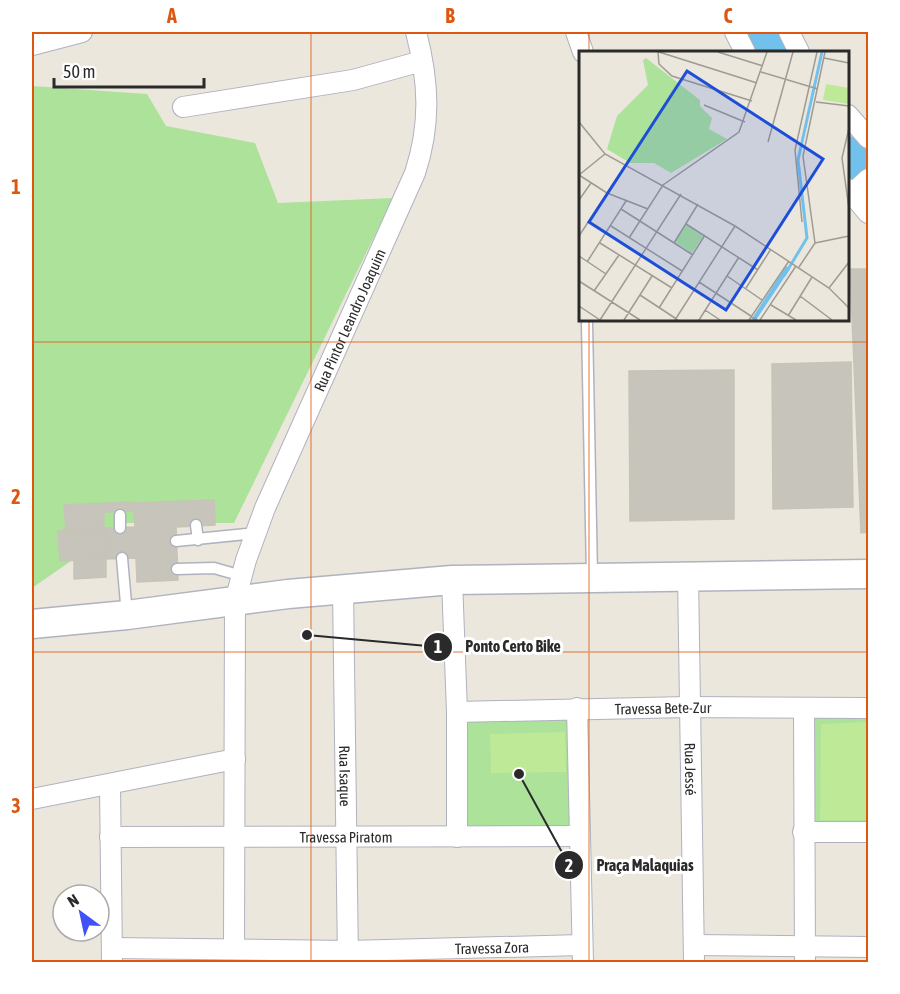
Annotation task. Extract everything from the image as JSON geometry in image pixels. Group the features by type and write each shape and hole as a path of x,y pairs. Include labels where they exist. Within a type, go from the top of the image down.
{"main road":[{"path":"32,624 127,615 239,589 343,588 452,580 868,574"}],"street":[{"path":"32,45 82,32"},
{"name":"Rua Pintor Leandro Joaquim","path":"234,949 239,589 257,533 280,474 415,173 423,149 427,104 416,32"},
{"path":"576,32 583,51"},
{"path":"735,32 745,51"},
{"path":"789,32 798,51"},
{"path":"183,107 353,80 422,61"},
{"path":"849,116 868,138"},
{"path":"857,187 868,213"},
{"name":"Rua Jessé","path":"688,575 688,707 694,954"},
{"path":"452,580 457,712 457,837"},
{"name":"Rua Isaque","path":"343,588 348,957"},
{"path":"578,708 583,954"},
{"name":"Travessa Bete-Zur","path":"457,712 578,708 868,708"},
{"path":"804,708 805,955"},
{"path":"32,799 235,759"},
{"path":"110,784 112,955"},
{"path":"803,832 868,832"},
{"name":"Travessa Piratom","path":"110,837 580,836"},
{"path":"694,954 805,955 868,947"},
{"name":"Travessa Zora","path":"112,955 234,949 348,957 583,954"}],"lane":[{"path":"587,324 592,578"},
{"path":"120,515 120,528"},
{"path":"196,525 198,540"},
{"path":"176,541 257,533"},
{"path":"122,558 127,615"},
{"path":"177,569 214,568 239,589"},
{"path":"123,573 136,572"}],"green space":[{"path":"32,86 147,94 166,126 255,143 278,203 393,198 234,523 126,523 32,588"},
{"path":"868,713 868,825 811,826 811,714"},
{"path":"463,718 574,718 574,830 463,831"},
{"path":"868,722 868,820 820,820 821,724"},
{"path":"565,732 566,772 491,773 490,734"}],"building":[{"path":"850,269 868,269 868,532 861,533"},
{"path":"851,362 853,507 773,509 772,364"},
{"path":"734,370 734,519 630,521 629,371"},
{"path":"214,500 215,525 176,527 178,580 137,582 136,558 106,559 104,528 135,527 134,503"},
{"path":"132,502 132,511 104,512 104,528 66,530 64,505"},
{"path":"104,528 106,559 60,561 58,531"},
{"path":"106,559 106,577 74,579 74,560"}],"waterway":[{"path":"766,32 775,51"},
{"path":"849,155 868,178"}],"place":[{"name":"Ponto Certo Bike","path":"307,635"},
{"name":"Praça Malaquias","path":"519,774"}]}
